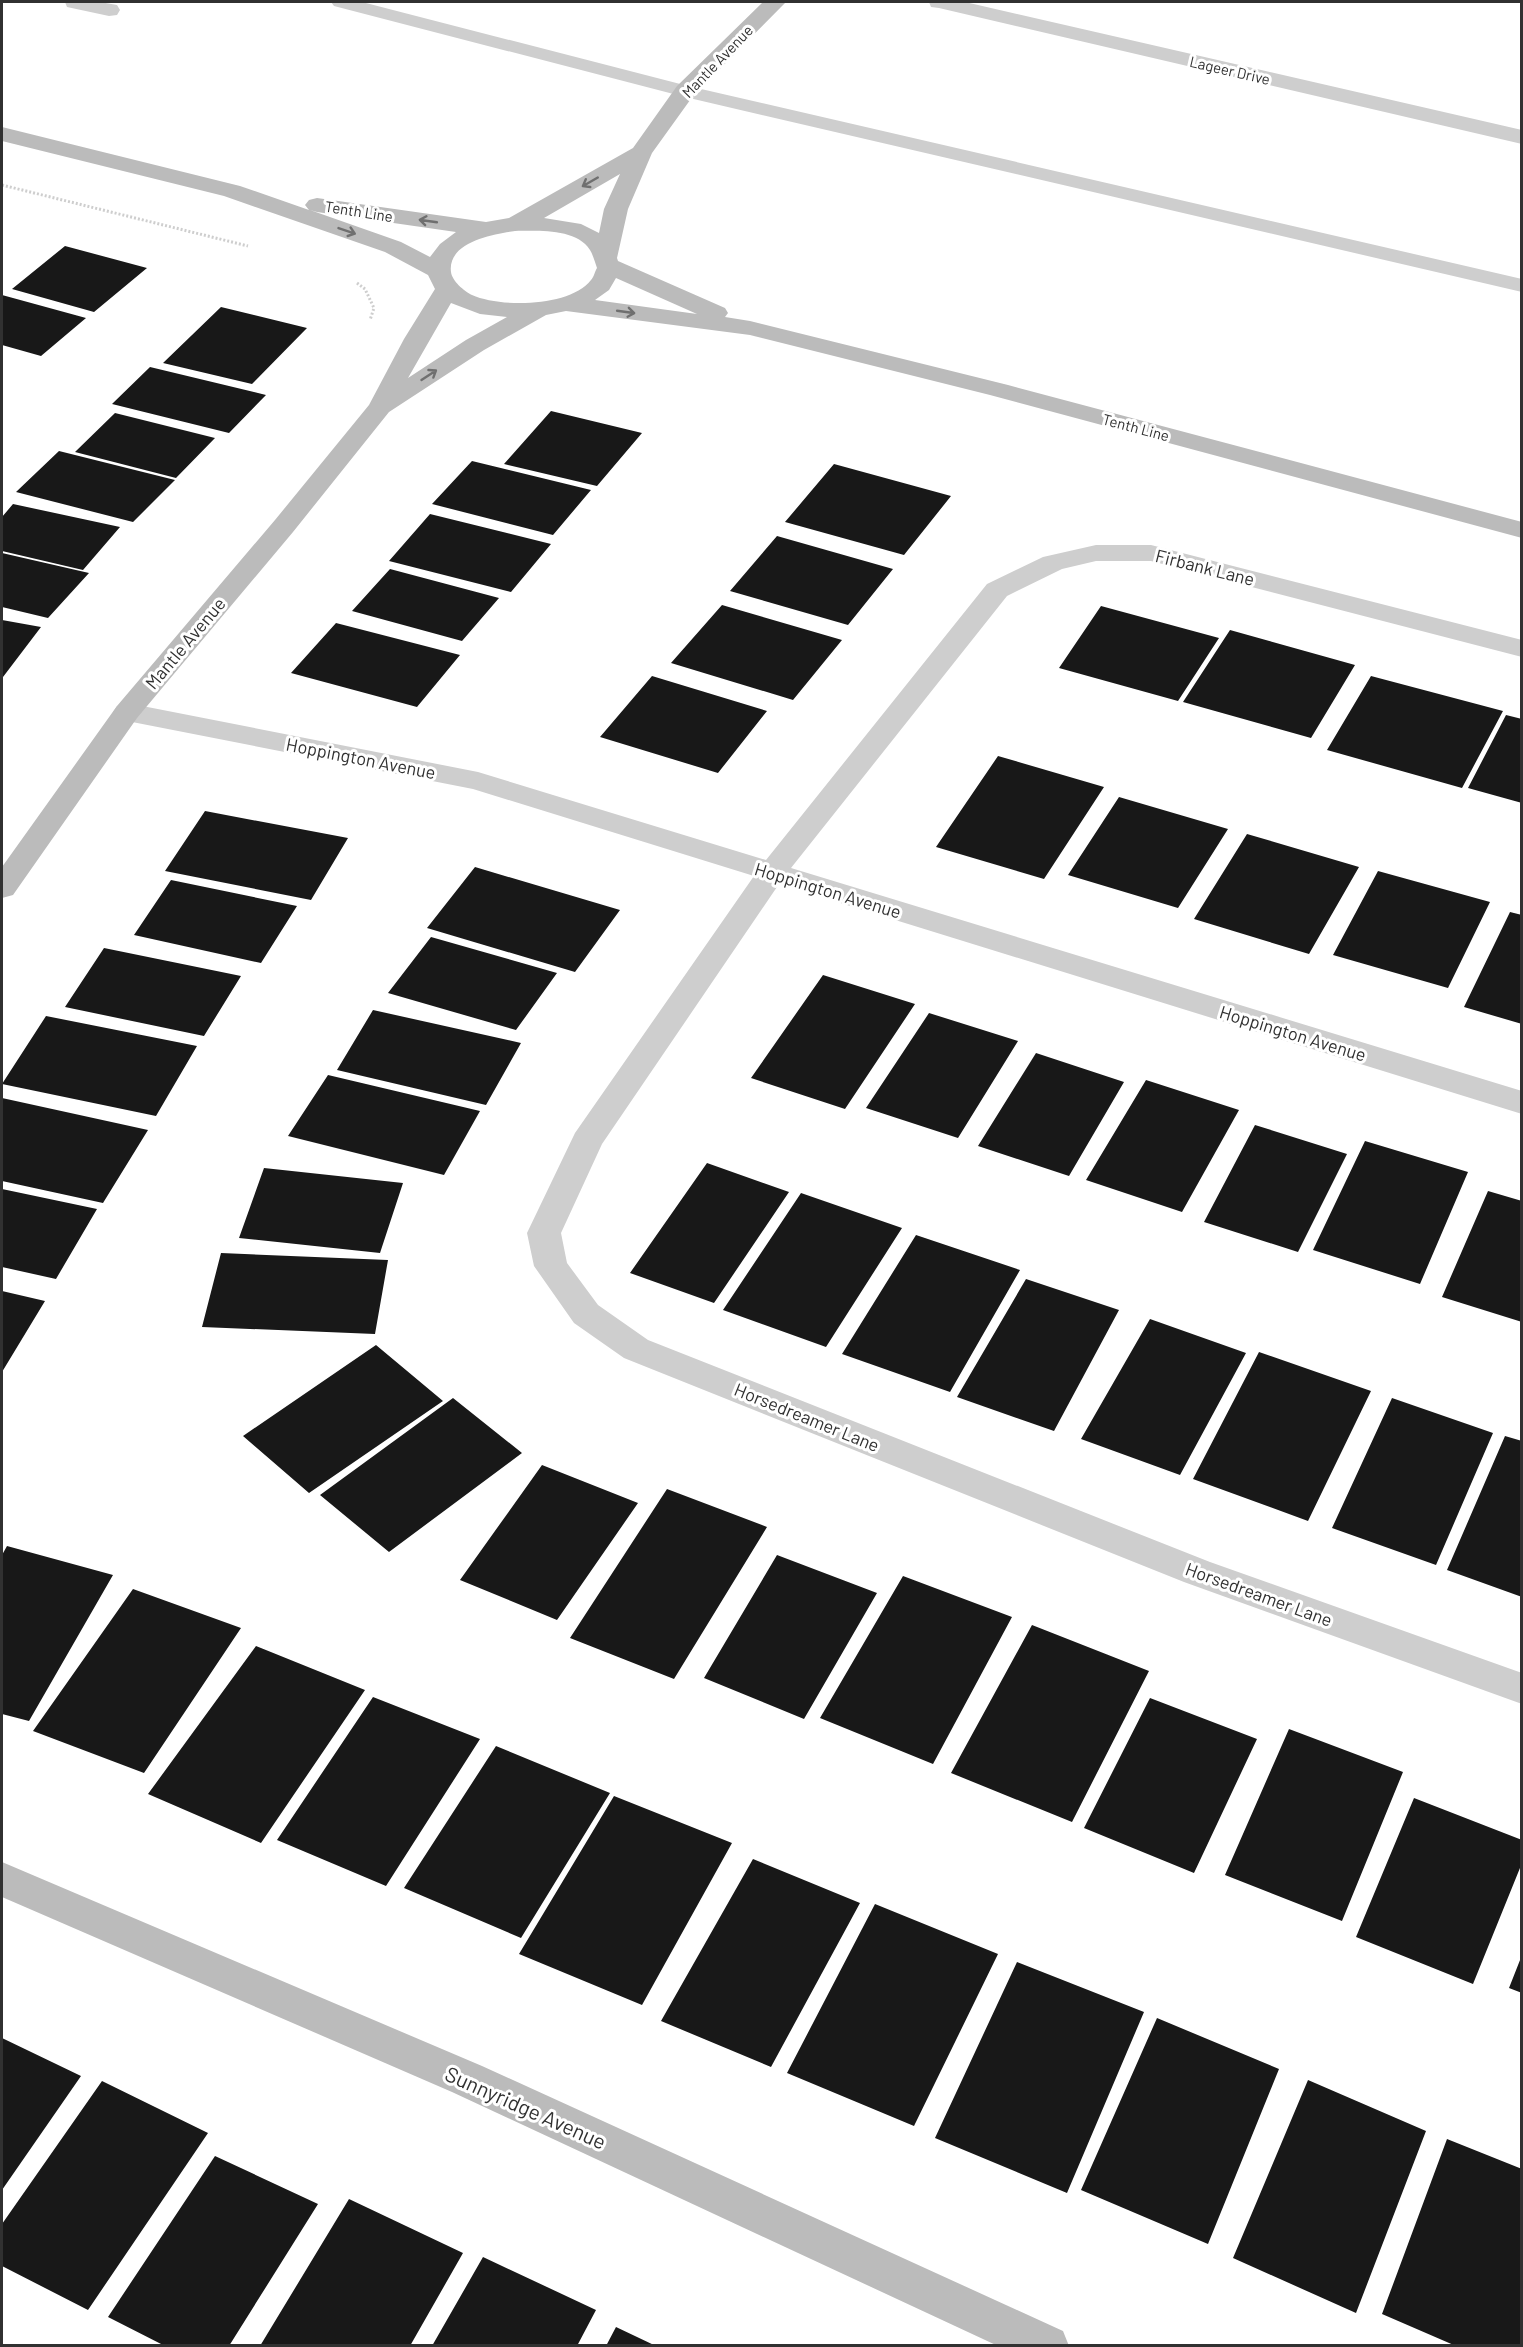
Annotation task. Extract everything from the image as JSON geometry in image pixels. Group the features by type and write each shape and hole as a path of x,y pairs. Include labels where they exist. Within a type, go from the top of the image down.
{"street":[{"path":"75,2 109,10"},
{"name":"Mantle Avenue","path":"608,260 616,208 641,153 685,91 775,2"},
{"name":"Lageer Drive","path":"939,2 1521,137"},
{"name":"Tenth Line","path":"2,134 232,191 393,247 443,280 463,300 485,308 538,311"},
{"name":"Mantle Avenue","path":"515,224 641,153"},
{"name":"Tenth Line","path":"232,191 486,229"},
{"path":"486,229 515,224"},
{"name":"Tenth Line","path":"515,224 563,227 583,234 598,243 608,260 750,328"},
{"name":"Mantle Avenue","path":"2,888 127,712 284,526 380,407 416,339 443,280 441,258 451,247 466,237 486,229"},
{"path":"538,311 568,304 590,294 605,280 608,260"},
{"name":"Tenth Line","path":"568,304 750,328 1010,393 1521,530"},
{"name":"Mantle Avenue","path":"380,407 476,345 538,311"},
{"name":"Firbank Lane","path":"771,873 997,590 1053,563 1096,554 1151,553 1521,648"},
{"name":"Hoppington Avenue","path":"127,712 478,781 1521,1103"},
{"name":"Horsedreamer Lane","path":"771,873 587,1141 544,1233 551,1266 586,1314 636,1348 697,1373 1197,1572 1521,1689"},
{"name":"Sunnyridge Avenue","path":"2,1879 467,2079 1047,2346"}],"lane":[{"path":"341,2 685,91 1521,286"}],"path":[{"path":"2,186 257,248"},
{"path":"352,280 365,289 374,308 368,329 416,339"}],"building":[{"path":"65,246 147,268 94,312 12,289"},
{"path":"2,295 86,318 41,356 2,345"},
{"path":"221,307 307,328 252,384 163,363"},
{"path":"150,367 266,395 229,433 112,404"},
{"path":"551,411 642,433 597,486 504,464"},
{"path":"115,413 215,438 176,478 75,452"},
{"path":"59,451 175,480 133,522 16,492"},
{"path":"472,461 591,490 553,535 432,504"},
{"path":"834,464 951,496 904,555 785,522"},
{"path":"13,504 120,527 83,570 2,551 2,517"},
{"path":"430,514 551,544 511,592 389,561"},
{"path":"777,536 893,569 848,625 730,591"},
{"path":"2,553 89,573 48,618 2,607"},
{"path":"390,569 499,598 462,641 352,611"},
{"path":"722,605 842,640 793,700 671,663"},
{"path":"1101,606 1219,638 1178,701 1059,668"},
{"path":"2,620 41,627 3,677 2,677"},
{"path":"336,623 460,655 417,707 291,673"},
{"path":"1230,630 1355,665 1311,738 1183,702"},
{"path":"652,676 767,711 718,773 600,737"},
{"path":"1371,676 1503,711 1462,788 1327,750"},
{"path":"1506,715 1522,719 1522,803 1468,788"},
{"path":"998,756 1104,787 1044,879 936,847"},
{"path":"1119,797 1228,829 1178,908 1068,875"},
{"path":"205,811 348,838 311,900 165,871"},
{"path":"1247,834 1359,867 1309,954 1194,919"},
{"path":"475,867 620,910 575,972 427,928"},
{"path":"1378,871 1490,902 1448,988 1333,955"},
{"path":"171,880 297,906 261,963 134,935"},
{"path":"1510,912 1522,915 1522,1024 1464,1007"},
{"path":"431,937 557,973 516,1030 388,993"},
{"path":"104,948 241,976 204,1036 65,1007"},
{"path":"823,975 915,1004 845,1109 751,1078"},
{"path":"373,1010 521,1043 486,1105 337,1070"},
{"path":"929,1013 1018,1041 958,1138 866,1108"},
{"path":"46,1016 197,1046 156,1116 2,1084"},
{"path":"1036,1053 1124,1082 1069,1176 978,1146"},
{"path":"328,1075 480,1111 444,1175 288,1136"},
{"path":"1146,1080 1239,1110 1182,1212 1086,1180"},
{"path":"2,1098 148,1130 103,1203 2,1181"},
{"path":"1255,1125 1347,1154 1298,1252 1204,1222"},
{"path":"1365,1141 1468,1172 1420,1284 1313,1250"},
{"path":"707,1163 789,1192 714,1303 630,1273"},
{"path":"264,1168 403,1183 380,1253 239,1238"},
{"path":"2,1189 97,1209 56,1279 2,1267"},
{"path":"1488,1191 1522,1201 1522,1322 1442,1297"},
{"path":"801,1193 902,1228 826,1347 723,1310"},
{"path":"916,1235 1020,1270 950,1392 842,1354"},
{"path":"221,1253 388,1260 375,1334 202,1327"},
{"path":"1026,1279 1119,1310 1054,1431 957,1397"},
{"path":"2,1291 45,1301 2,1372"},
{"path":"1150,1319 1246,1353 1180,1475 1081,1439"},
{"path":"376,1345 443,1401 309,1493 243,1436"},
{"path":"1259,1352 1371,1391 1308,1521 1193,1479"},
{"path":"453,1398 522,1453 389,1552 320,1495"},
{"path":"1392,1398 1493,1433 1436,1565 1332,1528"},
{"path":"1505,1436 1522,1441 1522,1597 1447,1570"},
{"path":"542,1465 638,1503 557,1620 460,1580"},
{"path":"667,1489 767,1527 674,1679 570,1638"},
{"path":"7,1546 113,1575 29,1721 2,1714 2,1555"},
{"path":"777,1555 877,1593 804,1719 704,1678"},
{"path":"903,1576 1012,1617 933,1764 820,1718"},
{"path":"133,1589 241,1628 144,1773 33,1731"},
{"path":"1032,1625 1149,1671 1072,1822 951,1773"},
{"path":"256,1646 365,1690 261,1843 148,1794"},
{"path":"373,1697 480,1739 386,1886 277,1840"},
{"path":"1150,1698 1257,1739 1194,1873 1084,1828"},
{"path":"1289,1729 1403,1772 1342,1921 1225,1875"},
{"path":"496,1746 610,1793 521,1938 404,1888"},
{"path":"614,1796 732,1843 642,2005 519,1954"},
{"path":"1414,1798 1522,1840 1522,1863 1473,1984 1356,1937"},
{"path":"753,1859 860,1903 771,2067 661,2021"},
{"path":"875,1904 998,1954 914,2126 787,2073"},
{"path":"1522,1955 1522,1993 1509,1988"},
{"path":"1017,1962 1144,2012 1067,2193 935,2138"},
{"path":"1157,2018 1279,2069 1208,2244 1081,2190"},
{"path":"2,2038 81,2076 2,2190"},
{"path":"1308,2080 1426,2131 1356,2313 1233,2258"},
{"path":"102,2081 208,2133 88,2310 2,2266 2,2224"},
{"path":"1447,2139 1522,2169 1522,2346 1456,2346 1382,2314"},
{"path":"215,2156 318,2204 229,2346 165,2346 108,2317"},
{"path":"349,2199 463,2253 410,2346 260,2346"},
{"path":"483,2257 596,2310 577,2346 432,2346"},
{"path":"616,2327 656,2346 606,2346"}]}
